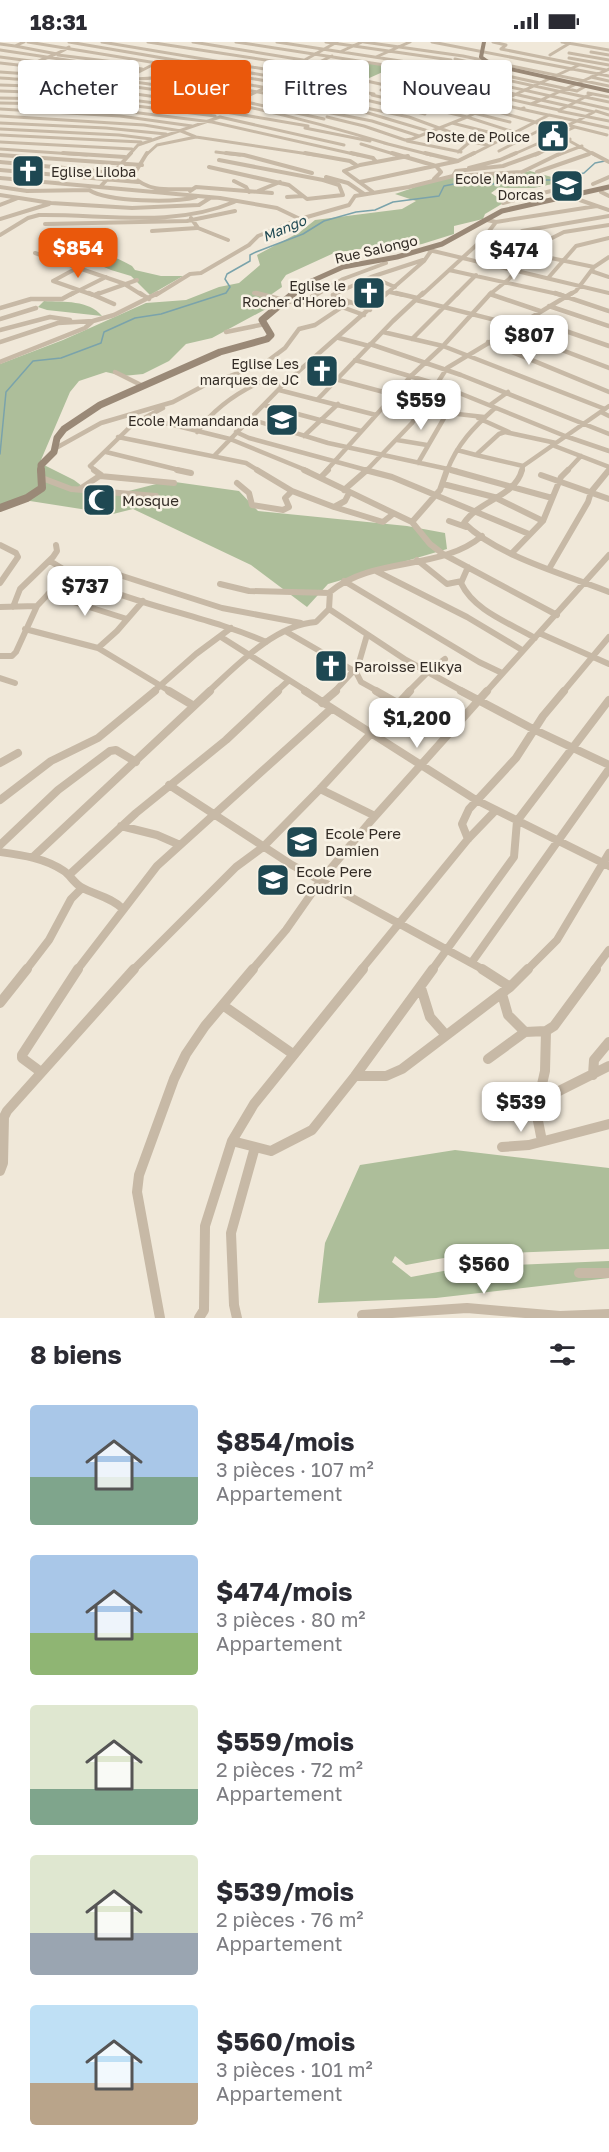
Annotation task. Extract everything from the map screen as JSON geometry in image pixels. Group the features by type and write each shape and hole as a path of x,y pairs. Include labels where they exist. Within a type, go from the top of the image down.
{"street":[{"path":"15,46 26,42 151,61"},
{"path":"49,42 73,46"},
{"path":"69,42 178,60"},
{"path":"102,42 214,60"},
{"path":"148,42 263,61"},
{"path":"193,42 304,60 336,43"},
{"path":"199,60 238,42 359,60"},
{"path":"230,60 268,42"},
{"path":"277,42 398,60"},
{"path":"267,60 307,42"},
{"path":"326,42 453,60 501,55 609,76"},
{"path":"323,60 363,42 480,56 590,77 609,86"},
{"path":"399,42 480,56 485,60"},
{"path":"432,42 556,75 609,86"},
{"path":"478,60 484,42"},
{"path":"493,42 506,45 505,47"},
{"path":"562,42 609,50"},
{"path":"41,60 80,43"},
{"path":"118,60 157,43"},
{"path":"164,60 203,43"},
{"path":"369,60 408,43"},
{"path":"550,55 551,52 570,43"},
{"path":"0,47 8,45 100,60"},
{"path":"556,59 585,46"},
{"path":"0,47 60,60"},
{"path":"505,47 608,68 579,65 500,49 505,47"},
{"path":"578,49 609,55"},
{"path":"501,55 509,51"},
{"path":"569,53 609,60"},
{"path":"453,60 465,55"},
{"path":"0,57 21,60"},
{"path":"251,68 263,62"},
{"path":"0,63 18,65"},
{"path":"514,94 579,65"},
{"path":"139,72 151,66"},
{"path":"251,66 263,67"},
{"path":"254,66 263,68"},
{"path":"521,109 608,68"},
{"path":"139,69 144,70"},
{"path":"0,70 18,73"},
{"path":"512,70 601,89 609,86"},
{"path":"512,77 609,97"},
{"path":"0,78 18,79"},
{"path":"512,82 585,97 609,105"},
{"path":"7,84 18,83"},
{"path":"0,84 18,85"},
{"path":"577,91 586,86"},
{"path":"512,88 603,108"},
{"path":"251,95 263,90"},
{"path":"374,94 381,90"},
{"path":"251,91 368,113 488,146"},
{"path":"0,92 18,92"},
{"path":"369,93 467,117 515,132"},
{"path":"514,94 609,115"},
{"path":"360,182 458,161 592,94"},
{"path":"0,98 18,100"},
{"path":"512,100 609,121"},
{"path":"251,102 370,128 405,140 472,154"},
{"path":"0,103 18,103"},
{"path":"453,176 456,171 500,160 560,134 577,121 609,105"},
{"path":"139,106 220,117 345,145"},
{"path":"0,109 18,107"},
{"path":"369,107 442,126 471,139 471,143"},
{"path":"512,107 609,128"},
{"path":"251,109 363,135 388,144"},
{"path":"139,113 212,122 332,147 373,158 376,162"},
{"path":"113,114 195,127"},
{"path":"236,114 308,126 305,128"},
{"path":"334,114 378,123 419,136"},
{"path":"405,140 473,114"},
{"path":"484,114 510,122"},
{"path":"507,114 546,127 582,146 589,154 606,161"},
{"path":"0,116 144,125 181,131 196,137 341,159 356,165"},
{"path":"94,204 101,186 132,149 144,142 212,122 220,117"},
{"path":"9,189 50,152 80,120"},
{"path":"0,123 74,126 169,135"},
{"path":"370,128 378,123"},
{"path":"452,123 485,133 507,136"},
{"path":"280,129 290,124"},
{"path":"499,151 546,127"},
{"path":"569,128 575,127 607,135"},
{"path":"264,146 305,128 388,144 458,161"},
{"path":"0,129 154,139"},
{"path":"363,135 375,130"},
{"path":"0,135 144,142"},
{"path":"134,178 134,173 142,165 147,153 157,145 196,137"},
{"path":"443,165 483,170 501,166 570,139"},
{"path":"0,142 132,149"},
{"path":"332,147 378,142"},
{"path":"458,152 471,143"},
{"path":"361,144 436,166 441,172 434,179"},
{"path":"0,330 50,317 93,321 114,315 149,299 190,274 201,273 248,246 258,236 300,219 349,205 355,196 409,187 453,176 522,172 560,153 582,146"},
{"path":"546,149 560,153"},
{"path":"0,150 124,157"},
{"path":"216,152 244,155 338,180 348,183 364,194"},
{"path":"0,154 118,165 142,165"},
{"path":"537,172 589,154"},
{"path":"373,192 344,171 356,165 393,161 408,156"},
{"path":"209,168 280,182 292,187 307,200 322,196 344,195 339,185 323,180 219,160"},
{"path":"0,162 98,171 134,178 138,183"},
{"path":"0,170 106,179 166,189 197,187 272,193"},
{"path":"592,184 609,177"},
{"path":"0,178 198,196 277,208 300,219"},
{"path":"234,181 246,187 249,192"},
{"path":"258,191 280,182"},
{"path":"503,203 573,186 586,193"},
{"name":"Rue Salongo","path":"0,508 37,492 43,484 41,465 56,448 57,438 71,424 100,405 220,352 264,341 271,335 262,320 305,284 345,267 429,250 446,243 502,211 609,187"},
{"path":"0,188 89,190 98,195 187,200 198,196"},
{"path":"186,195 193,189"},
{"path":"602,189 602,192 609,196"},
{"path":"501,193 520,200"},
{"path":"0,195 51,203 144,208 199,205 210,198"},
{"path":"287,198 303,196"},
{"path":"571,197 609,210"},
{"path":"0,205 18,198"},
{"path":"0,235 39,214 190,216 234,202"},
{"path":"0,219 51,203"},
{"path":"487,220 496,222 609,205"},
{"path":"141,216 144,208"},
{"path":"45,224 97,222 144,225 193,221 235,211"},
{"path":"190,216 197,228"},
{"path":"487,264 524,230 609,216"},
{"path":"318,399 335,379 416,299 479,243 493,229 496,222"},
{"path":"321,477 411,376 443,346 490,294 506,281 529,253 546,240 564,232 609,225"},
{"path":"152,231 197,228 228,240"},
{"path":"518,234 546,240"},
{"path":"549,277 580,244 609,238"},
{"path":"479,243 564,260 609,277"},
{"path":"215,455 284,385 426,259 429,250 609,292"},
{"path":"35,253 127,285 149,299"},
{"path":"334,507 345,501 347,491 397,440 422,410 447,368 567,296 582,285 592,269 609,257"},
{"path":"370,310 333,295 372,277 426,259"},
{"path":"254,293 283,302 300,304 343,279 386,263 383,260"},
{"path":"77,268 52,280 114,304"},
{"path":"449,270 567,296 609,311"},
{"path":"412,339 476,275"},
{"path":"0,308 31,299 62,299 106,277"},
{"path":"372,277 395,287"},
{"path":"94,295 137,280"},
{"path":"389,292 515,326"},
{"path":"490,294 540,311"},
{"path":"100,476 100,472 90,466 133,424 203,386 266,363 285,348 298,329 315,325 348,303"},
{"path":"549,306 609,326"},
{"path":"342,307 364,315"},
{"path":"0,319 36,308"},
{"path":"528,318 609,346"},
{"path":"0,342 71,320"},
{"path":"0,363 85,328 93,321"},
{"path":"226,332 265,324"},
{"path":"509,330 609,368"},
{"path":"383,332 443,346 468,355 605,409 609,416"},
{"path":"339,338 447,368 609,434"},
{"path":"488,342 609,392"},
{"path":"355,360 437,384 565,436 609,451"},
{"path":"115,372 143,386"},
{"path":"197,432 215,410 237,394 267,379 284,385"},
{"path":"335,379 425,403"},
{"path":"489,392 495,387"},
{"path":"279,390 376,415"},
{"path":"412,522 443,484 449,463 457,450 492,407 508,392"},
{"path":"56,448 100,423 173,402"},
{"path":"304,436 338,404"},
{"path":"264,405 361,430"},
{"path":"467,528 465,520 494,497 513,486 519,479 523,466 605,409"},
{"path":"422,410 467,414 483,418 510,432 554,444 609,468 591,492 588,502 549,569"},
{"path":"418,463 447,413"},
{"path":"145,418 230,439 321,477 412,522 430,544 443,554 557,615"},
{"path":"250,419 346,447 449,469 552,498"},
{"path":"236,432 249,438 414,485 529,534"},
{"path":"476,455 499,435 510,432"},
{"path":"118,437 215,455 255,466 292,491 383,522 393,514"},
{"path":"397,440 427,445"},
{"path":"457,450 523,466"},
{"path":"106,452 190,473"},
{"path":"513,552 543,520 562,475 581,456"},
{"path":"541,475 609,499"},
{"path":"80,489 100,476 174,483"},
{"path":"42,478 71,489 156,496"},
{"path":"237,483 249,493 252,505 259,507 286,510 289,507 285,498 292,491"},
{"path":"443,484 494,497 543,520"},
{"path":"449,520 549,569 609,592"},
{"path":"110,572 222,608 302,623 314,623 329,609 332,588 344,581 463,550 482,536"},
{"path":"0,545 16,553 18,557 0,583"},
{"path":"13,607 20,590 50,561 57,551 56,545"},
{"path":"160,1318 137,1198 139,1175 166,1099 186,1054 205,1026 286,930 321,880 375,816 609,555"},
{"path":"50,561 68,573 168,611 231,628 266,642"},
{"path":"417,561 447,584 462,580"},
{"path":"468,567 462,580 462,587 474,600 537,635 609,664"},
{"path":"376,571 467,617 522,650"},
{"path":"0,657 14,654 37,606 68,573"},
{"path":"344,581 479,662 502,673"},
{"path":"220,584 249,591 330,593"},
{"path":"48,594 127,619"},
{"path":"98,648 143,601"},
{"path":"0,607 37,606"},
{"path":"329,609 428,672 609,767 472,962"},
{"path":"33,858 194,706 266,642 302,623"},
{"path":"0,800 51,761 98,738 231,628"},
{"path":"25,629 98,648 132,671 194,706"},
{"path":"285,632 356,672 361,682 450,733"},
{"path":"322,703 356,672 365,654 367,635"},
{"path":"221,637 476,800 606,864"},
{"path":"468,839 462,824 476,800 516,758 533,729 609,637"},
{"path":"0,1171 3,1163 5,1114 41,1072 126,977 236,867 262,847 320,789 369,732 428,672 445,659"},
{"path":"0,678 15,683"},
{"path":"69,875 121,826 226,740 288,681"},
{"path":"232,1141 273,1150 311,1131 355,1076 514,857 517,822 609,700"},
{"path":"41,1072 22,1055 84,958 157,866 332,709"},
{"path":"0,844 58,790 110,751 116,750 136,762"},
{"path":"0,763 18,753"},
{"path":"169,785 262,847 399,925 472,962 510,987"},
{"path":"320,789 375,816"},
{"path":"199,1318 204,1310 205,1226 232,1141 254,1104 293,1054 468,839 495,811"},
{"path":"121,826 157,835 180,845"},
{"path":"0,852 33,858 69,875 82,888 112,898 123,909"},
{"path":"355,1076 386,1076 394,1072 424,1053 445,1034 510,987 557,940 606,864 609,853"},
{"path":"0,1003 49,940 71,899 82,888"},
{"path":"488,1059 525,1032 546,1031 560,1019 609,950"},
{"path":"420,988 430,1017 445,1034"},
{"path":"502,994 508,1015 525,1032"},
{"path":"224,1006 293,1054"},
{"path":"542,1141 536,1111 545,1071 546,1031"},
{"path":"593,1075 594,1060 609,1042"},
{"path":"537,1102 609,1066"},
{"path":"502,1147 516,1148 609,1124"},
{"path":"237,1318 231,1233 255,1147"},
{"path":"579,1273 609,1273"},
{"path":"362,1315 467,1308 560,1316 606,1316"}],"green space":[{"path":"369,63 381,65 381,73 369,78"},
{"path":"530,171 566,181 534,188 498,188 491,193 505,202 485,214 483,219 454,226 454,234 422,244 383,252 367,248 334,253 286,275 281,282 282,287 259,303 266,309 212,338 186,344 169,361 143,374 123,376 106,372 79,381 70,392 41,460 44,465 74,480 98,498 109,498 105,497 168,481 239,491 258,511 407,526 445,533 447,549 328,584 307,607 251,565 133,509 113,514 30,501 0,506 0,364 63,340 146,303 186,300 219,287 239,283 260,265 257,255 300,232 315,220 402,209 416,201 395,194 439,179"},
{"path":"61,243 98,250 132,266 135,270 161,276 183,276 150,295 131,276 76,255 75,252 50,246"},
{"path":"44,301 83,304 102,316 38,307"},
{"path":"455,1150 609,1168 609,1249 460,1255 406,1265 395,1256 392,1262 411,1277 465,1267 609,1261 609,1278 436,1298 318,1303 325,1243 360,1165"}],"waterway":[{"name":"Mango","path":"0,454 6,392 33,361 61,358 101,343 104,332 135,318 161,314 226,293 230,287 225,279 227,274 250,261 250,255 256,252 303,234 324,221 356,212 375,210 393,202 439,196 444,186 469,181 494,184 518,180 552,180 584,173 595,163 605,161"}],"place":[{"name":"Poste de Police","path":"553,136"},
{"name":"Eglise Liloba","path":"28,171"},
{"name":"Ecole Maman Dorcas","path":"567,186"},
{"name":"Eglise le Rocher d'Horeb","path":"369,293"},
{"name":"Eglise Les marques de JC","path":"322,371"},
{"name":"Ecole Mamandanda","path":"282,420"},
{"name":"Mosque","path":"99,500"},
{"name":"Paroisse Elikya","path":"331,666"},
{"name":"Ecole Pere Damien","path":"302,842"},
{"name":"Ecole Pere Coudrin","path":"273,880"}]}
